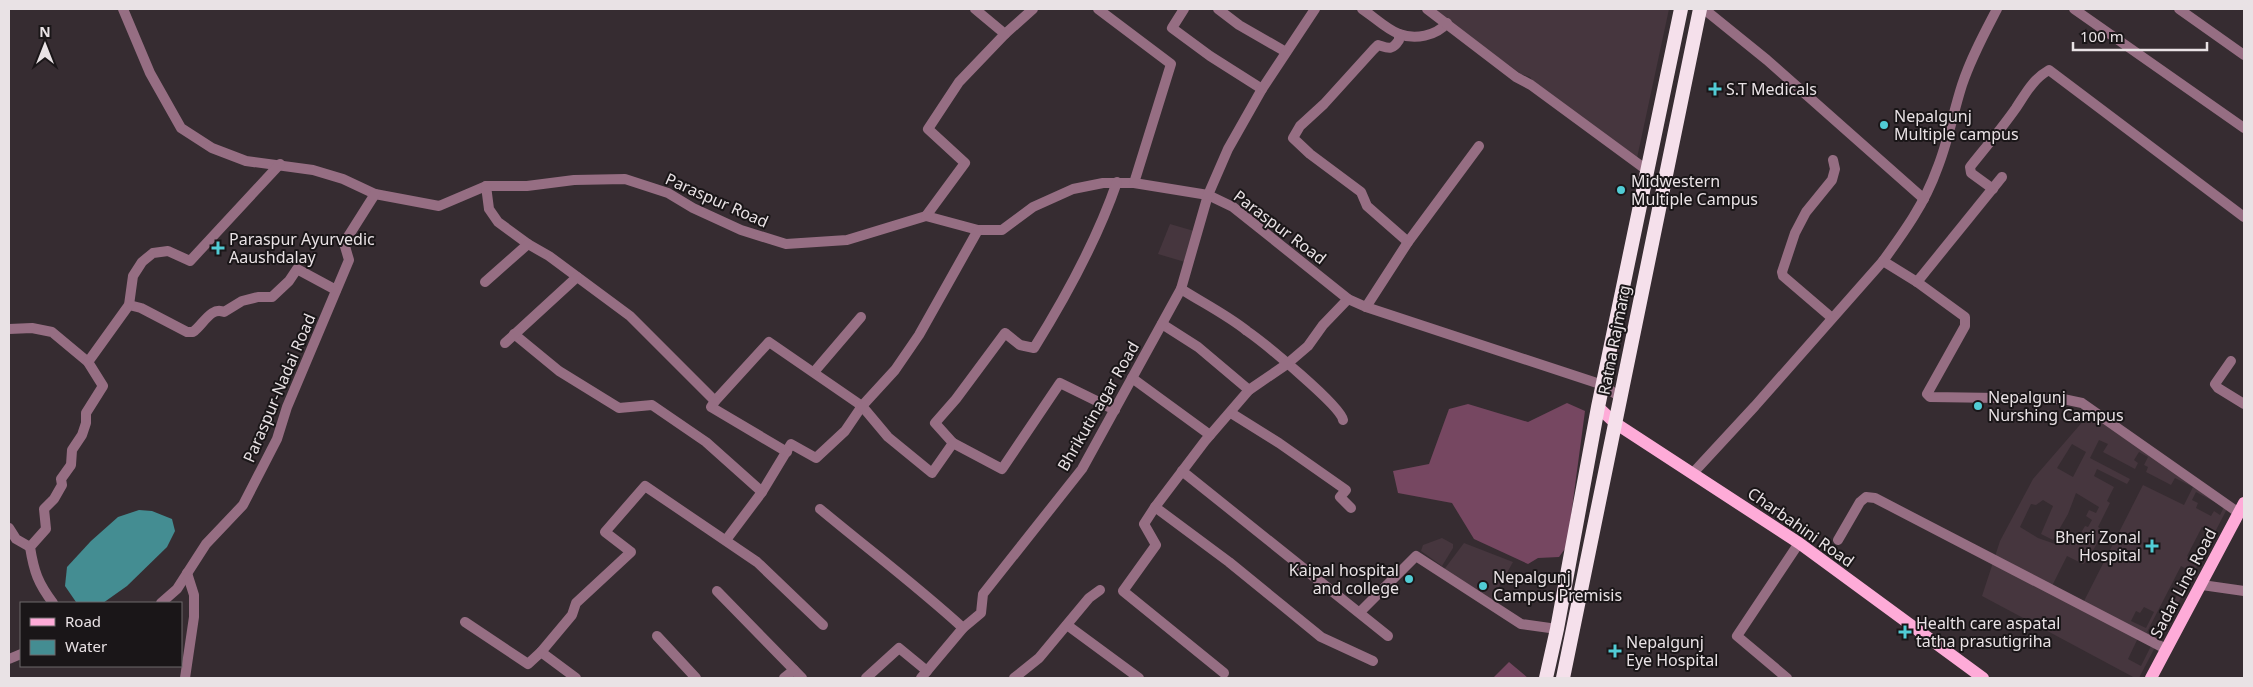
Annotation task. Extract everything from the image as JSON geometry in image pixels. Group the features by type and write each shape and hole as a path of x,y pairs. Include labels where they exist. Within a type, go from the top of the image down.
{"highway":[{"name":"Ratna Rajmarg","path":"1546,678 1557,629 1598,407 1681,9"},
{"name":"Ratna Rajmarg","path":"1563,678 1702,9"}],"main road":[{"name":"Charbahini Road","path":"1598,407 1616,423 1800,543 1983,678"},
{"name":"Sadar Line Road","path":"2151,678 2241,508"}],"street":[{"name":"Paraspur Road","path":"123,9 150,73 181,128 212,148 246,161 280,164 313,170 343,179 375,194 438,206 486,186 527,186 574,180 625,179 668,193 693,208 741,230 786,244 847,240 926,216 978,230 1002,230 1033,207 1073,189 1117,182 1208,195 1233,207 1348,299 1366,307 1603,385 1621,398"},
{"path":"975,9 1005,34"},
{"path":"926,216 965,163 928,129 959,82 1005,34 1033,9"},
{"path":"1098,9 1171,64 1134,183"},
{"path":"1184,9 1172,28 1210,56 1262,89"},
{"path":"1218,9 1239,25 1286,52"},
{"path":"1362,9 1399,34 1433,35 1447,23"},
{"path":"1427,9 1516,77 1532,85 1648,170"},
{"path":"1702,9 1766,60 1924,199"},
{"path":"1693,473 1883,261 1912,221 1937,170 1962,84 1976,49 1997,9"},
{"path":"2074,9 2244,128"},
{"path":"2179,9 2244,55"},
{"name":"Bhrikutinagar Road","path":"924,675 963,628 981,613 983,594 1082,469 1182,289 1208,195 1228,149 1262,89 1311,10"},
{"path":"1399,34 1399,40 1392,48 1388,49 1378,45 1324,104 1300,126 1293,138 1310,154 1361,192 1367,206 1408,242"},
{"path":"1993,189 1971,173 1970,167 2017,107 2025,92 2040,75 2049,70 2244,217"},
{"path":"1366,307 1408,242 1479,146"},
{"path":"1832,318 1783,276 1782,272 1795,233 1806,212 1832,180 1835,169 1833,160"},
{"path":"88,362 130,305 132,276 142,262 153,253 168,251 190,261 280,164"},
{"path":"1917,282 2002,177"},
{"path":"1115,410 1060,383 1002,469 953,443 935,423 956,399 1005,333 1020,345 1034,348 1056,312 1098,231 1117,182"},
{"path":"486,186 489,209 498,222 528,244 549,256 630,316 715,401"},
{"name":"Paraspur-Nadai Road","path":"162,602 177,589 206,544 243,505 277,440 287,407 349,260 344,243 375,194"},
{"path":"726,540 762,492 791,444 816,458 845,431 862,406 895,370 919,336 978,230"},
{"path":"485,282 528,244"},
{"path":"1883,261 1917,282 1965,317 1965,326 1927,394 1930,397 2063,398 2082,403 2241,508"},
{"path":"130,305 140,308 187,332 193,332 212,312 219,310 224,312 242,301 258,297 272,297 289,281 297,269 336,290"},
{"path":"504,343 577,277"},
{"path":"1182,289 1247,330 1329,400 1342,414 1342,420"},
{"path":"1224,672 1123,591 1156,545 1144,524 1210,435 1249,390 1287,364 1308,346 1323,325 1348,299"},
{"path":"814,372 861,318"},
{"path":"1162,324 1198,347 1249,390"},
{"path":"9,329 32,328 52,332 88,362 103,386 86,413 86,423 82,435 72,450 71,465 61,479 62,485 54,499 44,509 46,529 30,547"},
{"path":"514,334 559,371 619,408 652,405 706,442 762,492"},
{"path":"787,452 711,407 769,342 862,406 888,436 932,473 953,443"},
{"path":"2231,361 2215,384 2218,388 2244,404"},
{"path":"1132,378 1210,435"},
{"path":"1231,413 1279,443 1346,490 1340,497 1351,508"},
{"path":"1182,471 1388,636"},
{"path":"465,622 528,664 541,652 572,615 576,603 630,552 605,532 645,486 757,562 823,625"},
{"path":"1838,540 1860,502 1866,497 1875,498 2166,649"},
{"path":"1155,507 1229,562 1321,637 1373,661"},
{"path":"820,509 900,576 922,591 963,628"},
{"path":"9,528 16,539 30,547"},
{"path":"1787,678 1737,636 1800,543"},
{"path":"30,547 34,573 52,602"},
{"path":"1360,612 1416,556 1522,624 1557,629"},
{"path":"185,678 194,617 194,595 187,573"},
{"path":"2202,584 2244,591"},
{"path":"1014,678 1039,658 1088,598 1100,590"},
{"path":"717,591 798,674 784,678"},
{"path":"1066,625 1139,678"},
{"path":"657,636 696,678"},
{"path":"866,678 899,648 924,675"},
{"path":"541,652 576,678"}],"shaded area":[{"path":"1432,9 1669,9 1637,158 1535,85 1530,77 1521,74"},
{"path":"1170,224 1194,231 1185,262 1158,254"},
{"path":"1567,403 1585,411 1567,546 1559,557 1538,558 1528,564 1474,539 1452,503 1398,493 1393,471 1429,464 1449,409 1468,404 1528,422"},
{"name":"Bheri Zonal Hospital","path":"2091,412 2228,507 2139,678 2135,678 1982,596 2000,541 2033,479","holes":["2099,440 2108,444 2103,452 2135,469 2138,463 2134,460 2139,452 2148,457 2144,465 2148,467 2146,472 2171,485 2175,478 2193,487 2184,505 2143,485 2082,605 2051,588 2067,556 2083,564 2087,561 2104,531 2098,527 2110,503 2107,501 2114,487 2094,476 2097,469 2127,484 2130,479 2090,458","2072,444 2086,452 2073,477 2057,468","2196,492 2224,507 2220,515 2214,511 2211,516 2196,508 2198,503 2192,500","2076,493 2099,507 2096,513 2089,510 2086,516 2092,520 2088,527 2085,526 2075,543 2066,539 2064,542 2058,539 2055,544 2038,538 2020,527 2031,504 2036,505 2043,500 2053,506 2041,534 2053,540 2068,514","2202,527 2211,532 2196,561 2187,556","2181,566 2190,571 2154,637 2147,632","2144,607 2154,612 2146,628 2131,621 2136,611 2140,613","2138,638 2152,644 2141,666 2128,659"]},
{"path":"1442,538 1453,544 1453,548 1442,566 1421,551 1423,545"},
{"name":"Nepalgunj Campus Premisis","path":"1464,543 1513,562 1491,601 1443,571"},
{"path":"1509,662 1528,678 1493,678"}],"water":[{"path":"139,510 152,511 172,519 175,531 167,547 127,586 104,602 76,602 65,586 67,567 91,541 118,517"}],"place":[{"name":"S.T Medicals","path":"1715,89"},
{"name":"Nepalgunj Multiple campus","path":"1884,125"},
{"name":"Midwestern Multiple Campus","path":"1621,190"},
{"name":"Paraspur Ayurvedic Aaushdalay","path":"218,248"},
{"name":"Nepalgunj Nurshing Campus","path":"1978,406"},
{"name":"Bheri Zonal Hospital","path":"2152,546"},
{"name":"Kaipal hospital and college","path":"1409,579"},
{"name":"Nepalgunj Campus Premisis","path":"1483,586"},
{"name":"Health care aspatal tatha prasutigriha","path":"1905,632"},
{"name":"Nepalgunj Eye Hospital","path":"1615,651"}]}
